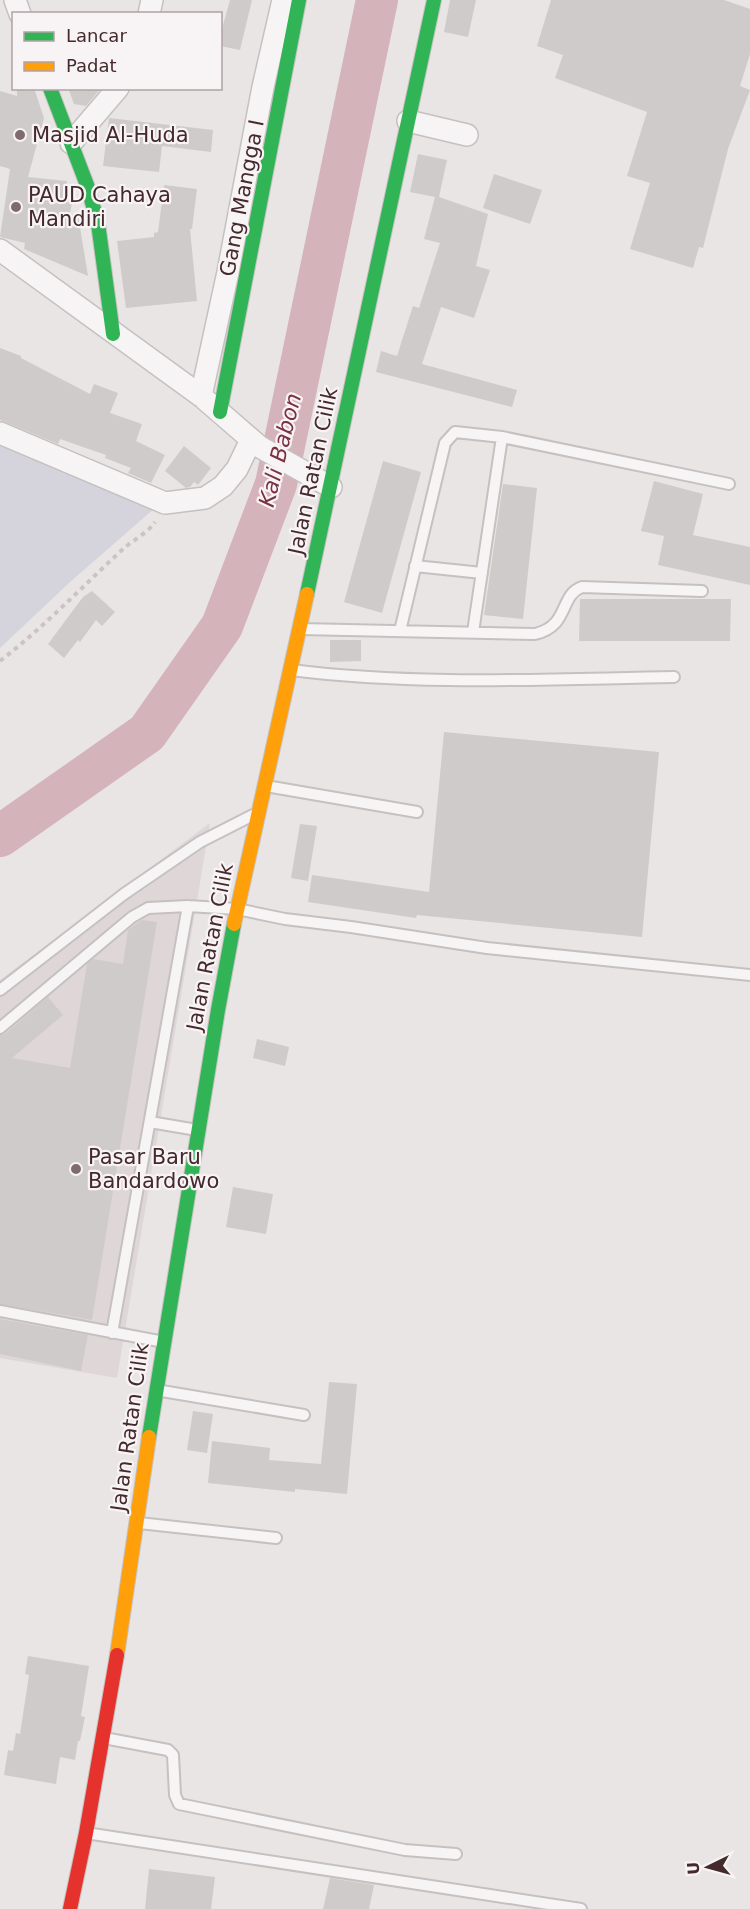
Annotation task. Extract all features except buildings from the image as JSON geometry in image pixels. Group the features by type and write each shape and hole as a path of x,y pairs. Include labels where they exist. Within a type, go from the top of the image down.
{"street":[{"name":"Gang Mangga I","path":"201,396 228,272 263,87 283,0"},
{"path":"220,412 299,0"},
{"name":"Jalan Ratan Cilik","path":"70,1909 109,1738 161,1391 164,1342 237,909 259,812 271,787 297,671 300,629 322,482 414,122 434,0"},
{"path":"51,90 87,185 98,224 113,334"},
{"path":"71,143 116,90"},
{"path":"414,122 458,133"},
{"path":"0,250 201,396 255,444 322,482"},
{"path":"0,433 165,503 205,498 223,486 255,444"}],"lane":[{"path":"400,631 445,443 455,432 502,437 729,484"},
{"path":"473,632 502,437"},
{"path":"415,566 482,573"},
{"path":"300,629 535,634 555,626 574,592 582,587 702,591"},
{"path":"297,671 324,675 449,680 674,677"},
{"path":"271,787 417,812"},
{"path":"0,990 124,894 200,842 259,812"},
{"path":"112,1333 188,906"},
{"path":"0,1028 132,916 148,908 188,906 237,909 271,917 487,948 750,975"},
{"path":"150,1122 199,1130"},
{"path":"0,1311 164,1342"},
{"path":"161,1391 304,1415"},
{"path":"141,1523 276,1538"},
{"path":"109,1738 168,1750 174,1755 175,1795 178,1804 405,1850 456,1854"},
{"path":"86,1833 581,1909"}],"path":[{"path":"0,661 64,606 134,538 153,526 165,503"}],"shaded area":[{"path":"0,445 84,475 156,507 70,582 0,648"},
{"name":"Pasar Baru Bandardowo","path":"210,823 117,1378 0,1358 0,980"}],"waterway":[{"name":"Kali Babon","path":"0,836 147,733 222,626 276,484 377,0"}],"traffic: fast":[{"path":"220,412 299,0"},
{"path":"307,594 434,0"},
{"path":"51,90 87,185 98,223 113,334"},
{"path":"149,1437 234,924"}],"traffic: slow":[{"path":"234,924 307,594"},
{"path":"117,1655 149,1437"}],"traffic: jam":[{"path":"70,1909 86,1833 117,1655"}],"place":[{"name":"Masjid Al-Huda","path":"20,135"},
{"name":"PAUD Cahaya Mandiri","path":"16,207"},
{"name":"Pasar Baru Bandardowo","path":"76,1169"}]}
